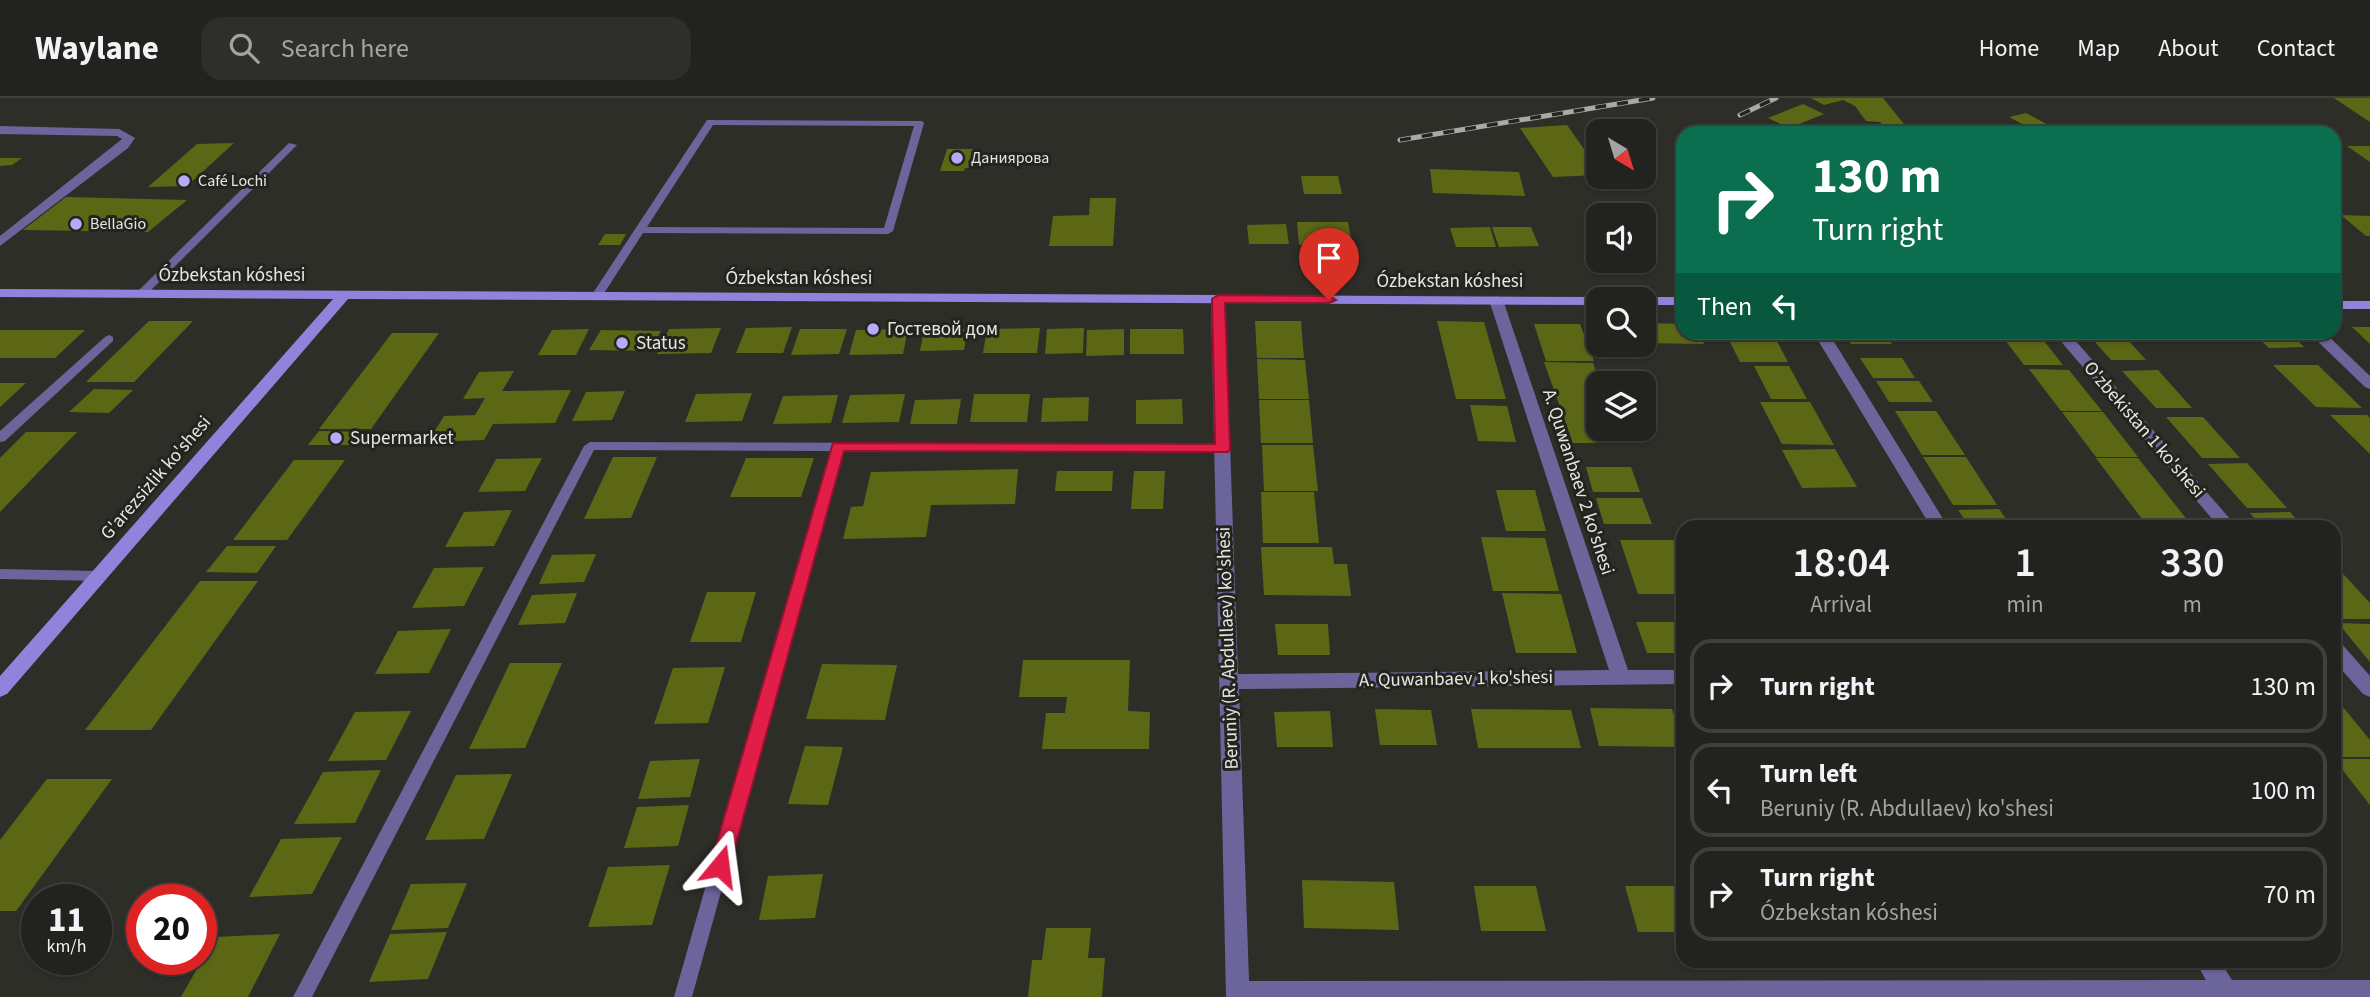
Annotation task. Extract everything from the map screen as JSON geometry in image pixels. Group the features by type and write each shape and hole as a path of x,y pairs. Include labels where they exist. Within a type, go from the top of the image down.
{"street":[{"path":"0,131 119,133 129,138 0,242"},
{"name":"Ózbekstan kóshesi","path":"0,293 1586,301"},
{"name":"G'arezsizlik ko'shesi","path":"0,689 344,295"},
{"name":"Beruniy (R. Abdullaev) ko'shesi","path":"1218,299 1238,994"},
{"name":"A. Quwanbaev 2 ko'shesi","path":"1496,300 1621,677"},
{"path":"1656,301 1676,301"},
{"path":"2341,304 2370,305"},
{"path":"1825,340 1936,520"},
{"name":"O'zbekistan 1 ko'shesi","path":"2067,340 2223,520"},
{"path":"2323,340 2370,384"},
{"path":"2341,656 2370,689"},
{"name":"A. Quwanbaev 1 ko'shesi","path":"1229,682 1676,677"},
{"path":"2211,968 2227,994"},
{"path":"1238,994 2227,994 2370,991"}],"lane":[{"path":"597,296 710,122 919,123 888,231 641,230"},
{"path":"141,294 292,145"},
{"path":"0,438 109,339"},
{"path":"302,997 590,446 1222,449"},
{"path":"683,997 838,447"},
{"path":"0,574 98,576"}],"building":[{"path":"1811,98 1883,98 1905,126 1884,126 1880,122 1866,121 1855,106 1843,100 1824,105"},
{"path":"2334,98 2370,98 2370,122"},
{"path":"1803,104 1824,114 1794,126 1785,126 1768,118"},
{"path":"2026,113 2050,126 2026,126 2009,117"},
{"path":"1567,125 1586,152 1586,176 1553,177 1520,128"},
{"path":"234,143 187,186 148,187 197,144"},
{"path":"2347,146 2370,146 2370,162"},
{"path":"947,149 978,149 972,168 965,168 964,171 940,171"},
{"path":"0,158 22,158 12,165 0,166"},
{"path":"1430,169 1519,172 1525,196 1433,193"},
{"path":"1301,176 1338,176 1342,194 1304,194"},
{"path":"66,197 187,200 148,232 23,230"},
{"path":"1090,198 1116,198 1113,246 1049,246 1053,216 1089,215"},
{"path":"2341,215 2370,216 2370,236 2366,236"},
{"path":"1297,222 1348,222 1352,245 1299,245"},
{"path":"1286,224 1289,244 1249,244 1247,225"},
{"path":"1490,227 1496,247 1456,247 1450,228"},
{"path":"1492,227 1531,227 1539,246 1499,247"},
{"path":"605,234 626,234 620,245 598,245"},
{"path":"149,321 193,321 134,382 86,382"},
{"path":"1255,321 1301,321 1304,358 1257,358"},
{"path":"1437,321 1484,322 1506,399 1456,399"},
{"path":"1656,323 1676,324 1676,340 1702,340 1704,344 1656,343"},
{"path":"1534,324 1580,324 1586,340 1586,357 1592,357 1594,361 1546,361"},
{"path":"792,327 783,353 736,353 746,328"},
{"path":"2352,327 2370,327 2370,344"},
{"path":"721,328 711,353 657,354 669,329"},
{"path":"1040,328 1037,353 983,353 987,329"},
{"path":"1084,328 1083,353 1045,354 1047,329"},
{"path":"589,329 576,355 538,355 552,330"},
{"path":"800,329 847,329 839,354 791,355"},
{"path":"908,329 903,354 849,355 856,330"},
{"path":"968,329 964,350 920,351 924,330"},
{"path":"1124,329 1124,355 1086,356 1087,330"},
{"path":"1130,329 1183,329 1184,354 1130,354"},
{"path":"0,330 85,330 55,358 0,358"},
{"path":"601,330 661,331 650,351 589,350"},
{"path":"392,333 439,333 371,429 319,429"},
{"path":"1729,340 1776,340 1788,362 1740,362"},
{"path":"1848,340 1889,340 1892,344 1851,344"},
{"path":"2005,340 2043,340 2063,365 2024,365"},
{"path":"2093,340 2128,340 2146,360 2111,360"},
{"path":"2260,340 2297,340 2304,347 2269,348"},
{"path":"1860,358 1902,358 1915,378 1873,378"},
{"path":"1257,359 1305,360 1309,399 1259,399"},
{"path":"1544,362 1593,363 1596,371 1586,371 1586,441 1632,443 1573,443"},
{"path":"2273,365 2318,365 2362,408 2316,407"},
{"path":"1754,366 1789,366 1807,399 1771,399"},
{"path":"2029,369 2069,370 2102,411 2061,411"},
{"path":"2158,370 2192,408 2156,408 2122,371"},
{"path":"514,371 502,391 571,390 555,423 493,424 484,440 428,442 444,416 475,415 485,398 463,399 479,372"},
{"path":"1876,381 1919,381 1933,402 1889,402"},
{"path":"0,383 26,383 0,407"},
{"path":"94,389 133,390 109,413 69,412"},
{"path":"625,391 612,420 572,421 586,392"},
{"path":"752,393 742,421 685,422 696,394"},
{"path":"905,394 899,422 842,423 850,395"},
{"path":"974,394 1030,394 1027,422 970,422"},
{"path":"838,395 831,423 773,424 783,396"},
{"path":"1089,397 1088,421 1041,422 1043,398"},
{"path":"961,399 957,424 910,424 915,400"},
{"path":"1182,399 1183,424 1136,424 1136,400"},
{"path":"1259,400 1309,400 1313,443 1261,443"},
{"path":"1760,402 1810,402 1834,445 1782,444"},
{"path":"1470,405 1507,406 1516,442 1478,441"},
{"path":"1895,411 1936,411 1965,455 1922,455"},
{"path":"2062,412 2103,412 2138,457 2096,457"},
{"path":"2330,415 2367,415 2370,418 2370,454"},
{"path":"2166,417 2203,417 2240,458 2202,458"},
{"path":"319,431 363,432 353,445 308,445"},
{"path":"26,432 77,432 0,512 0,458"},
{"path":"1262,445 1313,445 1318,491 1264,491"},
{"path":"1835,449 1857,487 1802,488 1782,450"},
{"path":"613,457 657,457 631,518 584,519"},
{"path":"1923,457 1966,457 1997,505 1953,505"},
{"path":"542,458 525,491 478,492 496,459"},
{"path":"746,458 814,458 801,497 730,497"},
{"path":"2096,458 2138,458 2187,520 2143,520"},
{"path":"294,460 345,460 287,540 233,540"},
{"path":"2247,463 2287,508 2247,508 2208,464"},
{"path":"1586,467 1631,467 1640,492 1593,492"},
{"path":"1018,469 1015,504 931,505 926,537 843,539 851,507 863,506 871,472"},
{"path":"1057,471 1113,471 1112,491 1055,491"},
{"path":"1134,471 1165,471 1163,509 1131,509"},
{"path":"1496,490 1535,490 1546,531 1506,531"},
{"path":"1261,492 1314,492 1319,543 1263,543"},
{"path":"1596,498 1642,498 1652,524 1604,524"},
{"path":"1999,509 2007,520 1965,520 1958,510"},
{"path":"512,510 494,546 445,547 464,512"},
{"path":"2290,512 2297,520 2256,520 2250,513"},
{"path":"1481,537 1545,538 1559,591 1493,591"},
{"path":"1620,540 1676,540 1676,594 1638,594"},
{"path":"227,546 276,546 257,573 206,572"},
{"path":"1261,547 1332,547 1334,564 1347,564 1351,596 1264,595"},
{"path":"596,554 584,582 539,584 552,555"},
{"path":"484,567 464,606 412,608 434,568"},
{"path":"2341,572 2370,603 2370,619 2341,619"},
{"path":"200,581 258,581 151,730 85,730"},
{"path":"707,592 756,592 741,642 690,642"},
{"path":"577,593 565,623 518,625 532,595"},
{"path":"1502,593 1561,594 1577,653 1516,653"},
{"path":"1636,622 1676,622 1676,653 1647,653"},
{"path":"2341,623 2370,624 2370,662 2341,627"},
{"path":"1275,624 1328,624 1330,655 1278,655"},
{"path":"451,629 429,673 375,674 398,631"},
{"path":"1023,660 1130,660 1128,711 1150,712 1149,749 1042,749 1046,713 1065,713 1067,697 1019,697"},
{"path":"510,663 562,663 525,748 469,749"},
{"path":"822,664 897,665 885,720 806,719"},
{"path":"725,667 708,723 654,724 673,668"},
{"path":"2341,705 2370,740 2370,757 2341,757"},
{"path":"1590,708 1672,709 1676,722 1676,747 1599,746"},
{"path":"1375,709 1431,710 1437,745 1380,745"},
{"path":"1471,709 1571,710 1581,748 1478,748"},
{"path":"411,711 386,760 328,761 355,712"},
{"path":"1330,711 1333,747 1277,747 1274,712"},
{"path":"805,746 843,747 828,805 788,804"},
{"path":"700,759 690,797 638,799 650,761"},
{"path":"2341,759 2370,759 2370,805 2341,768"},
{"path":"381,770 355,823 294,824 323,772"},
{"path":"512,774 484,839 425,840 456,775"},
{"path":"47,779 112,779 36,884 21,884 21,904 16,911 0,911 0,840"},
{"path":"689,805 678,846 624,848 637,807"},
{"path":"342,837 312,894 249,897 281,839"},
{"path":"670,865 652,925 588,927 608,867"},
{"path":"823,874 815,918 759,920 768,876"},
{"path":"1302,880 1394,882 1399,930 1304,928"},
{"path":"467,883 448,928 391,930 411,884"},
{"path":"1474,886 1536,886 1546,931 1481,931"},
{"path":"1625,886 1676,886 1676,932 1638,932"},
{"path":"1046,928 1091,928 1088,958 1105,958 1102,997 1028,997 1032,960 1042,960"},
{"path":"447,932 428,979 369,982 390,934"},
{"path":"280,934 248,997 181,997 193,975 217,975 217,937"}],"railway":[{"path":"1400,140 1653,98"},
{"path":"1740,115 1776,98"}],"place":[{"name":"Даниярова","path":"957,158"},
{"name":"Café Lochi","path":"184,181"},
{"name":"BellaGio","path":"76,224"},
{"name":"Гостевой дом","path":"873,329"},
{"name":"Status","path":"622,343"},
{"name":"Supermarket","path":"336,438"}],"route":[{"path":"720,866 838,447 1222,449 1218,299 1329,300"}]}
